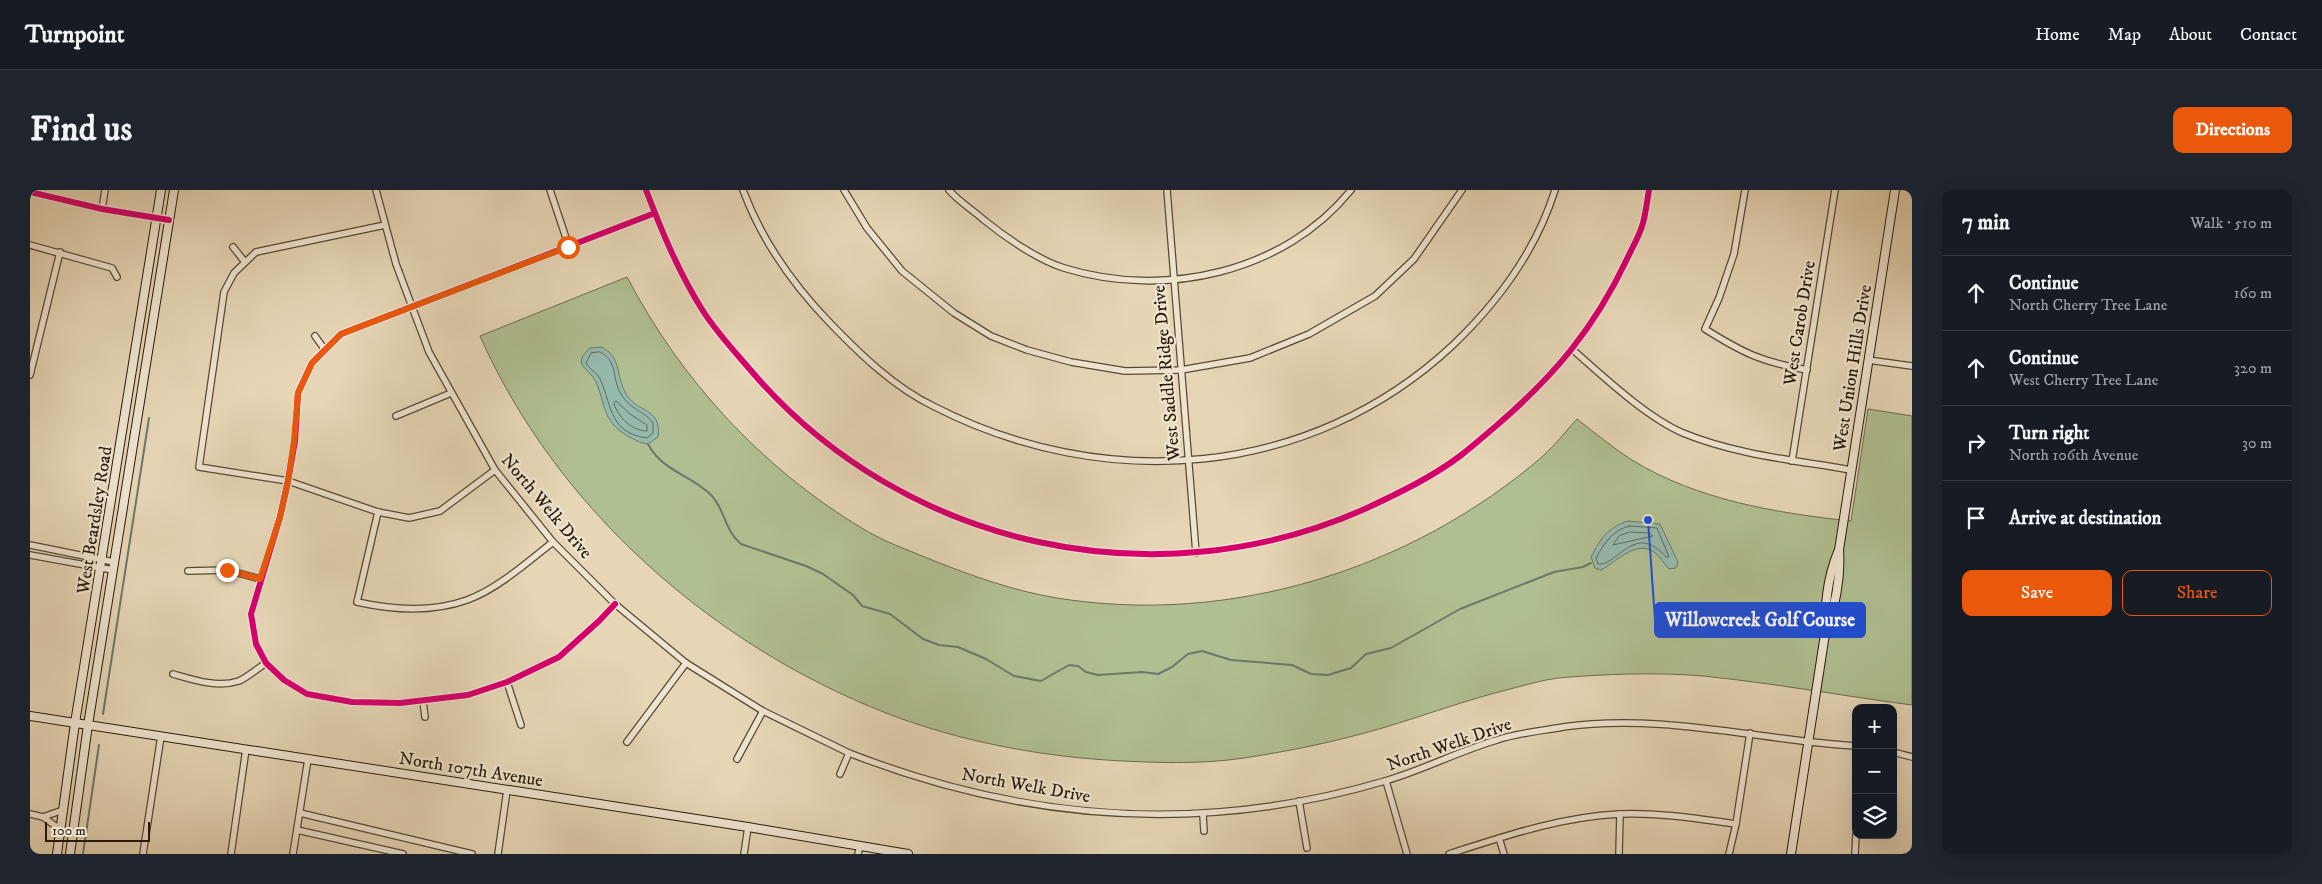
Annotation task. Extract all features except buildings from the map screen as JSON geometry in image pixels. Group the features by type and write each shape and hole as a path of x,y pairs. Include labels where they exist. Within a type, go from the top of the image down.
{"main road":[{"name":"West Beardsley Road","path":"57,854 75,723 104,560 162,190"},
{"name":"West Beardsley Road","path":"70,854 88,724 174,190"},
{"name":"West Union Hills Drive","path":"1791,854 1825,634 1825,603 1830,572 1839,550 1894,190"},
{"name":"North 107th Avenue","path":"30,716 748,826 859,850 908,854"}],"street":[{"path":"102,209 105,190"},
{"name":"North Welk Drive","path":"376,190 396,264 428,352 495,470 553,542 615,604 686,663 763,711 849,753 924,780 991,797 1054,809 1135,815 1203,815 1300,801 1386,781 1498,739 1565,727 1622,723 1675,724 1750,733 1808,743 1852,746"},
{"path":"550,190 568,247"},
{"path":"646,190 680,274 705,314 775,399 820,439 857,467 933,508 980,526 1026,540 1083,552 1147,555 1196,553 1277,540 1343,518 1405,490 1458,457 1524,402 1573,350 1616,281 1643,224 1649,190"},
{"path":"743,190 774,253 808,300 848,341 889,377 931,406 1023,443 1065,454 1105,460 1189,461 1248,454 1337,422 1393,393 1433,363 1481,318 1517,272 1546,218 1555,190"},
{"path":"844,190 867,228 902,272 954,313 991,336 1027,350 1080,364 1125,372 1181,370 1250,358 1309,334 1375,296 1414,259 1462,190"},
{"path":"949,190 1007,239 1063,268 1104,277 1137,281 1174,281 1216,273 1246,264 1303,235 1337,207 1351,190"},
{"name":"West Saddle Ridge Drive","path":"1167,190 1196,553"},
{"path":"1745,190 1734,254 1719,298 1705,329 1738,350 1764,362 1807,370"},
{"name":"West Carob Drive","path":"1792,461 1835,190"},
{"path":"30,192 102,209 169,220"},
{"path":"615,604 600,621 558,657 507,682 468,695 400,703 352,702 307,694 284,680 266,663 256,644 251,614 280,517 288,481 298,393 312,363 341,334 655,214"},
{"path":"385,225 256,252 234,274 224,292 199,466 288,481 378,512 409,518 440,511 495,470"},
{"path":"30,245 112,268 117,277"},
{"path":"233,248 245,262"},
{"path":"30,375 60,252"},
{"path":"314,336 325,350"},
{"path":"1573,350 1634,402 1682,432 1740,451 1851,470"},
{"path":"1868,360 1912,366"},
{"path":"396,416 451,394"},
{"path":"378,512 357,602 392,610 425,609 468,600 510,576 553,542"},
{"path":"30,545 114,562"},
{"path":"30,555 113,570"},
{"path":"188,571 227,570 260,579"},
{"path":"173,674 205,684 223,683 240,680 266,663"},
{"path":"627,742 686,663"},
{"path":"507,682 521,724"},
{"path":"423,700 425,717"},
{"path":"737,759 763,711"},
{"path":"1729,854 1736,824 1750,733"},
{"path":"142,854 161,736"},
{"path":"231,854 246,749"},
{"path":"840,774 849,753"},
{"path":"1897,753 1912,756"},
{"path":"294,854 308,759"},
{"path":"1386,781 1407,854"},
{"path":"498,854 507,790"},
{"path":"1300,801 1307,848"},
{"path":"43,817 63,810"},
{"path":"300,813 472,854"},
{"path":"30,814 43,817 61,830"},
{"path":"1449,854 1550,823 1620,814 1679,816 1736,824"},
{"path":"1619,854 1620,814"},
{"path":"1203,815 1204,832"},
{"path":"744,854 748,826"},
{"path":"297,830 402,854"},
{"path":"1499,838 1504,854"},
{"path":"1855,854 1856,839"}],"green space":[{"path":"627,277 648,315 698,386 757,449 789,477 824,503 868,532 886,541 962,572 1025,591 1057,598 1122,605 1187,604 1252,595 1315,580 1377,558 1436,530 1491,496 1543,456 1577,419 1632,460 1657,474 1683,485 1710,495 1766,509 1851,521 1868,409 1912,416 1912,705 1703,676 1667,674 1594,675 1540,681 1329,742 1244,758 1184,762 1138,762 1032,752 973,740 914,723 886,713 822,684 760,650 701,609 646,564 596,513 551,458 512,399 480,336"}],"water":[{"path":"601,347 612,355 615,360 624,390 629,398 656,420 658,437 648,444 639,442 626,435 613,424 606,412 596,382 583,367 582,359 584,354 590,348"},
{"path":"1628,521 1660,524 1678,562 1676,568 1669,569 1654,552 1640,548 1626,553 1601,570 1595,568 1591,557 1605,534"}],"waterway":[{"path":"103,714 149,418"},
{"path":"648,444 661,461 695,482 711,495 716,501 731,532 741,544 806,566 823,574 853,595 862,606 890,614 923,639 939,645 958,647 986,659 1014,676 1041,681 1069,665 1078,666 1086,672 1098,675 1142,672 1158,674 1172,667 1188,654 1202,651 1231,660 1292,665 1311,674 1328,675 1351,668 1366,654 1391,648 1460,609 1554,572 1583,567 1591,563"},
{"path":"83,854 99,745"}],"cycle path":[{"path":"646,190 679,267 694,297 708,319 753,373 814,433 883,481 958,518 1038,542 1120,553 1203,552 1286,537 1367,508 1415,484 1449,464 1517,407 1571,350 1601,308 1638,237 1642,228 1649,190"},
{"path":"30,192 102,209 169,220"},
{"path":"615,604 559,657 507,682 468,695 400,703 352,702 307,694 284,680 266,663 256,644 251,614 280,517 288,481 295,441 298,393 312,363 341,334 655,213"}],"place":[{"name":"Willowcreek Golf Course","path":"1648,520"}],"route":[{"path":"227,570 260,579 280,517 288,481 298,393 312,363 341,334 568,247"}]}
